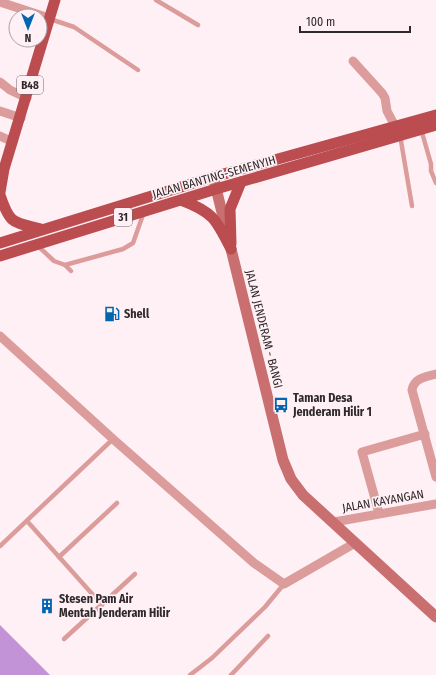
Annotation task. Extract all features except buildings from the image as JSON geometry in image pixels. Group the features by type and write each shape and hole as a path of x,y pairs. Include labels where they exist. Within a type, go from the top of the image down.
{"main road":[{"name":"B48","path":"0,192 2,172 21,118 55,0"},
{"name":"JALAN BANTING-SEMENYIH","path":"0,256 32,244 241,182 398,131 436,115"},
{"name":"JALAN BANTING-SEMENYIH","path":"0,243 213,177 398,131 421,129 436,125"},
{"name":"JALAN JENDERAM - BANGI","path":"213,177 283,460 291,479 303,495 334,522 436,618"},
{"path":"231,249 230,209 241,182"},
{"path":"0,195 5,209 12,221 41,230"},
{"path":"182,200 202,208 213,217 231,249"},
{"path":"0,249 32,244"}],"street":[{"path":"0,2 49,18"},
{"path":"353,61 382,93 385,98 387,111 398,131"},
{"path":"0,82 10,90 27,98"},
{"path":"0,111 21,118"},
{"path":"0,136 12,142"},
{"path":"0,336 113,439 254,563 284,584 355,543"},
{"path":"436,374 418,380 413,384 412,390 425,434 432,445 436,477"},
{"path":"379,513 362,452 425,434"},
{"name":"JALAN KAYANGAN","path":"334,522 436,504"}],"lane":[{"path":"156,0 198,25"},
{"path":"49,18 74,26 138,70"},
{"path":"421,129 431,164 431,172 436,183"},
{"path":"398,131 412,206"},
{"path":"65,265 123,250 133,243 145,211"},
{"path":"32,244 54,261 65,265 71,271"},
{"path":"0,546 113,439"},
{"path":"59,557 116,503"},
{"path":"27,521 102,605"},
{"path":"64,639 135,574"},
{"path":"190,675 212,658 265,607 277,590 284,584"},
{"path":"231,675 268,636"}],"shaded area":[{"path":"0,625 50,675 0,675"}],"place":[{"name":"Shell","path":"112,314"},
{"name":"Taman Desa Jenderam Hilir 1","path":"281,405"},
{"name":"Stesen Pam Air Mentah Jenderam Hilir","path":"47,606"}]}
